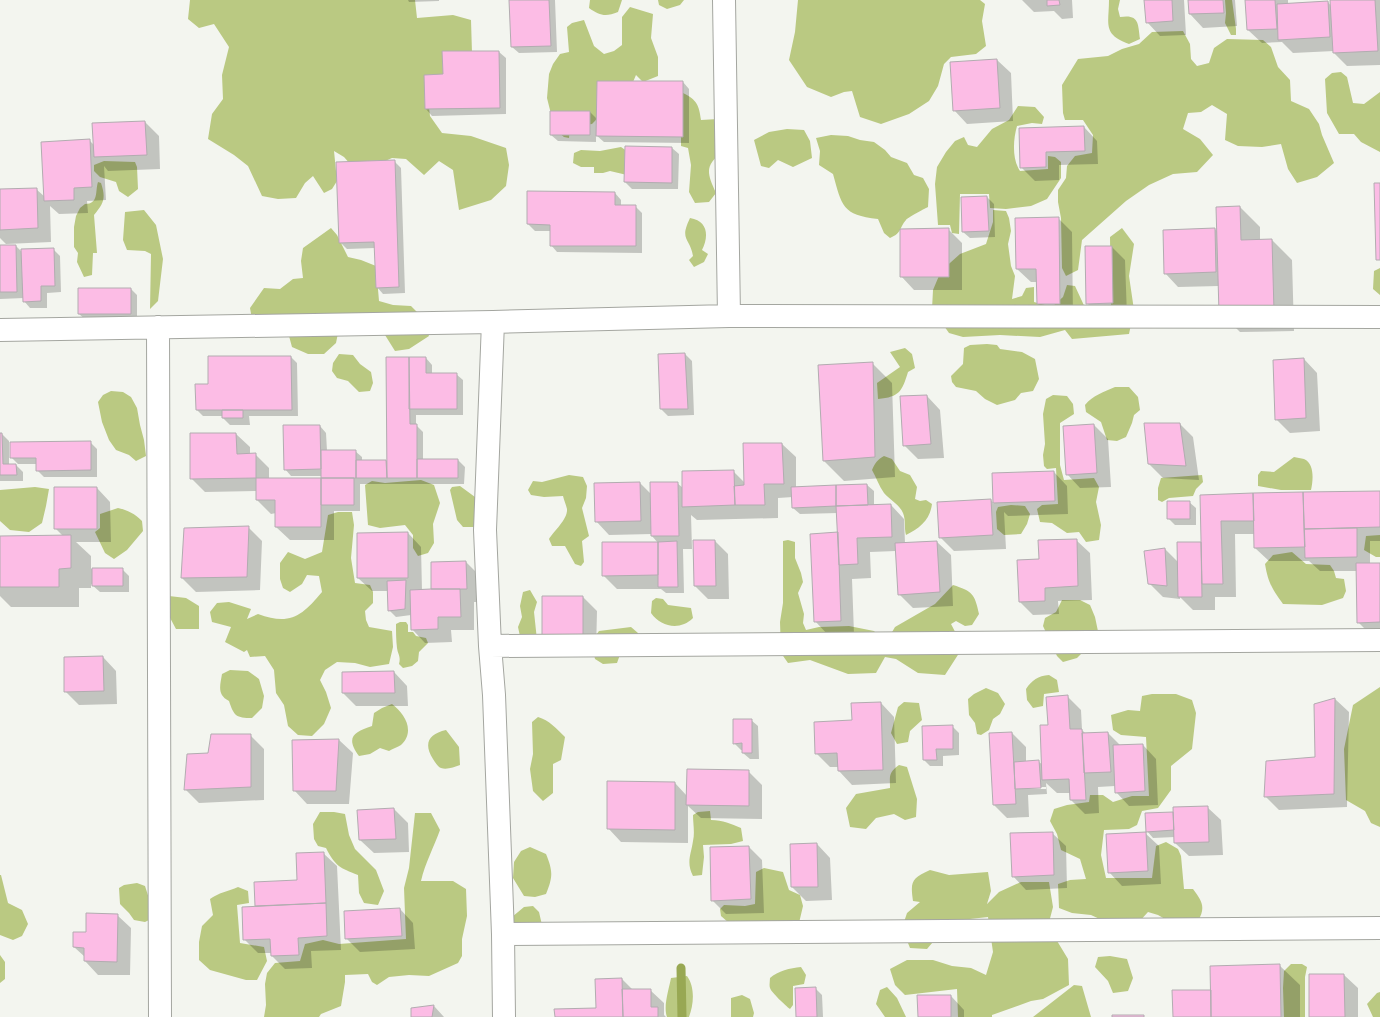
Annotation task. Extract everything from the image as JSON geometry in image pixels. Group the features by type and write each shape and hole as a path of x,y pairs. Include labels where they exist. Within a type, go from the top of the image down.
{"street":[{"path":"724,0 729,316"},
{"path":"0,330 493,322 729,316 1380,317"},
{"path":"493,322 485,530 490,646 494,695 503,934 504,1017"},
{"path":"158,327 160,1017"},
{"path":"490,646 1380,640"},
{"path":"503,934 1380,928"}],"green space":[{"path":"190,0 415,0 417,18 453,15 471,20 472,53 428,100 430,116 442,133 471,136 506,148 509,165 506,186 491,200 459,210 453,170 439,161 424,175 406,159 392,158 383,162 351,165 344,157 334,151 337,181 332,189 324,193 313,176 305,183 296,198 278,199 262,196 248,166 234,155 208,139 212,114 223,99 222,75 229,47 214,24 199,28 188,19"},
{"path":"590,0 622,0 618,12 610,15 603,15 596,13 589,8"},
{"path":"658,0 684,0 680,5 667,9 659,5"},
{"path":"798,0 980,0 985,4 982,21 986,46 976,54 951,57 944,64 938,86 929,101 909,114 881,124 860,117 852,91 844,92 831,97 807,87 789,60 795,32"},
{"path":"1109,0 1120,0 1118,9 1120,17 1126,16 1134,18 1138,24 1140,39 1129,44 1114,36 1108,22"},
{"path":"1225,0 1232,0 1236,35 1231,35 1225,23"},
{"path":"630,7 653,14 651,38 658,57 658,76 643,82 636,75 633,82 592,124 570,127 569,138 564,137 558,132 547,98 549,74 553,64 560,54 569,52 567,27 572,23 584,20 594,46 604,54 614,51 622,45 622,17"},
{"path":"1183,31 1190,44 1191,59 1197,66 1209,63 1214,48 1227,39 1263,40 1271,47 1278,67 1290,80 1291,101 1309,109 1319,124 1334,163 1317,177 1297,183 1288,169 1281,144 1262,147 1238,146 1225,140 1227,114 1212,105 1201,112 1188,113 1183,129 1200,139 1213,155 1197,172 1173,174 1149,185 1126,201 1082,240 1078,270 1066,276 1062,268 1061,218 1058,202 1058,190 1066,178 1067,166 1075,156 1092,153 1093,135 1083,120 1065,120 1063,113 1062,85 1078,59 1108,56 1122,49 1139,44 1152,32"},
{"path":"1341,72 1347,77 1353,103 1364,104 1380,92 1380,152 1361,142 1354,134 1339,134 1327,113 1325,79 1332,73"},
{"path":"683,93 691,98 696,104 701,120 718,119 724,150 713,160 710,165 710,179 716,193 709,202 695,203 689,192 691,165 688,148 681,146 681,133 676,98"},
{"path":"1018,106 1035,107 1044,117 1042,124 1032,123 1017,126 1014,155 1020,171 1048,169 1048,156 1055,157 1061,162 1061,178 1047,199 1031,206 1006,209 990,208 989,194 960,194 959,234 952,233 950,225 938,225 935,184 937,167 946,152 955,141 964,137 968,145 977,147 992,129 1009,120"},
{"path":"787,129 804,130 810,141 812,158 793,167 778,160 769,168 761,166 754,140 769,132"},
{"path":"831,135 848,136 874,142 885,150 891,157 907,163 914,175 923,178 929,189 928,207 907,219 898,232 890,238 884,233 878,219 857,215 850,211 845,207 842,201 833,174 819,165 820,151 816,138"},
{"path":"621,147 631,154 627,175 610,171 594,173 594,167 581,167 573,163 574,153 581,150 600,151"},
{"path":"104,161 135,162 137,167 138,189 128,197 119,191 116,182 100,177 94,171 94,165"},
{"path":"98,182 101,183 104,197 102,204 94,215 97,253 93,253 92,275 84,277 77,262 78,253 74,247 74,227 76,216 80,208 85,204 93,202 96,196"},
{"path":"144,210 156,225 163,259 158,301 150,309 151,254 145,251 127,250 123,240 125,212"},
{"path":"993,210 1006,211 1009,218 1011,231 1008,244 1011,266 1015,276 1012,299 1022,296 1026,288 1034,287 1034,302 1052,307 1063,297 1067,285 1075,286 1087,312 1111,306 1110,237 1122,228 1134,244 1129,276 1134,310 1129,334 1072,339 1065,330 1040,337 1000,335 963,337 949,333 932,309 933,290 941,271 960,254 986,244 993,222"},
{"path":"690,218 700,222 704,226 706,240 702,250 708,254 704,262 694,267 689,260 693,256 692,250 685,235"},
{"path":"331,228 337,235 348,257 376,266 379,301 393,305 411,306 422,317 429,336 409,349 395,351 385,335 338,318 336,343 324,354 308,354 292,347 289,336 252,319 250,308 264,288 280,289 293,279 303,278 301,261 303,248"},
{"path":"1380,268 1380,295 1373,289 1374,271"},
{"path":"970,345 997,345 1000,349 1022,352 1035,359 1039,379 1033,391 1021,393 1015,400 997,405 985,399 976,391 956,387 952,382 951,376 963,364 964,348"},
{"path":"905,348 912,354 915,368 908,372 902,388 896,395 878,399 877,383 900,367 890,352"},
{"path":"339,354 353,355 360,364 371,372 373,383 370,391 359,392 348,381 337,378 332,371 333,363"},
{"path":"1115,387 1129,387 1138,397 1140,410 1134,415 1126,437 1117,441 1107,440 1101,422 1086,412 1085,405 1095,396"},
{"path":"111,391 123,392 131,397 137,408 146,456 136,461 129,455 116,450 109,440 102,422 98,402 103,395"},
{"path":"1053,395 1067,396 1073,404 1074,414 1060,423 1060,465 1064,480 1094,478 1099,487 1096,502 1101,525 1099,540 1086,542 1079,532 1067,533 1052,523 1040,522 1037,509 1042,505 1058,504 1056,468 1047,469 1044,466 1043,455 1045,444 1043,414 1046,399"},
{"path":"884,456 892,459 900,471 910,475 917,487 915,499 920,501 926,500 932,504 929,515 924,523 906,535 903,513 884,493 872,470 880,458"},
{"path":"1294,457 1308,461 1312,469 1313,478 1311,490 1281,490 1258,486 1258,475 1261,471 1274,472"},
{"path":"569,475 583,477 587,486 586,498 582,508 589,536 582,541 584,562 581,566 575,564 565,546 552,546 549,539 563,521 567,513 563,496 544,497 531,495 528,490 533,481 542,482"},
{"path":"1202,475 1203,482 1196,489 1193,496 1169,498 1162,502 1158,500 1158,488 1161,478"},
{"path":"421,480 434,485 440,503 433,524 434,543 428,553 418,556 413,548 413,535 405,525 380,528 368,525 365,485 372,481 385,483"},
{"path":"460,486 475,497 476,509 474,527 463,527 457,520 450,490 452,487"},
{"path":"35,487 49,489 42,523 29,532 10,530 0,521 0,490"},
{"path":"1011,505 1025,506 1030,514 1027,524 1021,534 1004,535 997,529 996,512 998,507"},
{"path":"118,508 134,514 142,521 143,531 127,550 114,559 105,553 95,532 100,528 100,514"},
{"path":"338,512 352,512 354,525 351,558 355,583 370,585 373,592 373,603 365,611 366,620 369,627 392,631 393,647 389,664 370,667 355,663 337,662 325,670 320,680 331,708 324,724 312,736 298,735 288,726 284,705 276,693 274,670 265,656 250,657 247,650 244,652 225,642 231,627 212,622 210,612 217,603 229,602 251,609 247,619 258,614 279,619 287,619 301,613 322,592 319,576 307,575 302,584 290,592 283,588 280,579 280,563 288,552 305,559 322,552 328,515"},
{"path":"1380,535 1380,557 1376,557 1364,550 1366,536"},
{"path":"788,540 795,542 795,558 803,582 798,593 804,614 803,623 806,630 819,627 849,626 874,631 883,640 888,639 895,627 935,604 953,585 965,589 972,594 979,614 972,625 965,626 956,621 951,624 963,647 945,675 918,673 896,659 885,657 876,673 848,674 810,660 788,663 781,653 780,622 783,603 783,541"},
{"path":"1292,552 1306,564 1330,565 1336,578 1344,579 1346,591 1343,598 1322,605 1283,604 1271,585 1265,564 1273,555"},
{"path":"530,590 537,602 534,612 537,640 521,641 518,627 522,617 520,606 523,592"},
{"path":"169,596 186,598 199,606 199,629 176,629 168,614"},
{"path":"656,598 663,599 668,605 691,608 693,618 682,625 677,626 671,626 660,622 651,613 652,601"},
{"path":"1062,600 1080,600 1090,605 1095,617 1099,636 1077,658 1063,662 1057,656 1043,626 1045,618 1056,612"},
{"path":"406,622 408,625 408,632 413,632 416,636 426,638 428,643 419,652 418,661 412,666 403,668 399,664 400,657 396,642 396,624"},
{"path":"631,627 638,633 638,641 622,649 617,663 603,664 595,659 591,642 599,631"},
{"path":"230,670 248,671 259,679 264,696 262,708 252,718 239,717 236,715 232,710 229,701 225,699 221,693 220,686 222,674"},
{"path":"1049,675 1057,680 1059,692 1044,694 1043,706 1033,708 1027,700 1026,689 1036,679"},
{"path":"1380,687 1380,827 1371,823 1365,811 1346,800 1344,749 1353,705"},
{"path":"986,688 998,693 1005,704 1000,714 993,719 989,730 981,735 977,734 975,723 969,715 968,699"},
{"path":"1152,694 1176,694 1192,700 1196,713 1192,749 1171,766 1171,790 1158,808 1142,811 1137,825 1129,829 1104,830 1101,855 1106,878 1152,878 1156,846 1166,842 1178,849 1181,856 1184,889 1193,889 1201,901 1202,912 1198,921 1172,923 1158,915 1148,912 1138,923 1104,921 1091,915 1072,913 1059,908 1058,884 1070,880 1086,879 1080,859 1061,850 1057,834 1050,821 1054,809 1067,805 1089,802 1090,795 1103,795 1113,802 1132,796 1149,796 1146,737 1121,735 1113,730 1111,715 1128,710 1140,711 1142,696"},
{"path":"904,702 919,703 922,720 910,731 908,742 897,744 891,733 898,707"},
{"path":"392,704 401,712 407,723 408,734 405,740 401,745 389,751 380,748 370,754 359,756 355,750 352,740 354,736 356,733 372,726 374,713"},
{"path":"538,717 542,718 556,728 565,737 561,760 553,764 553,793 543,801 533,791 530,769 533,754 532,722"},
{"path":"446,730 459,747 460,765 443,769 436,763 430,753 428,744 429,740 435,734"},
{"path":"899,765 907,767 917,799 916,817 905,820 894,814 876,818 866,829 850,827 846,808 856,794 890,788 890,775"},
{"path":"710,811 711,820 723,821 741,828 743,841 731,844 703,845 704,857 702,875 693,876 689,862 694,835 693,815 698,812"},
{"path":"320,812 345,814 349,835 355,849 376,870 384,891 378,905 364,903 359,893 358,875 339,866 332,859 326,848 318,846 314,839 313,824"},
{"path":"415,813 431,813 440,830 427,861 421,881 453,881 466,889 467,916 462,939 462,956 458,963 429,976 409,975 389,977 377,985 372,982 368,974 345,975 341,1006 321,1014 319,1017 264,1017 266,1005 265,984 267,973 275,963 300,961 305,944 323,940 339,944 406,939 404,888 409,868"},
{"path":"530,847 546,854 551,870 550,883 546,894 535,897 524,896 513,878 514,862 521,851"},
{"path":"764,868 783,872 789,890 800,895 803,906 799,923 729,923 721,916 720,909 724,905 745,906 755,904 756,872"},
{"path":"930,870 949,875 988,872 991,891 987,904 999,892 1021,882 1049,882 1053,907 1048,926 1068,959 1069,985 1043,999 1031,1001 992,1015 992,1017 958,1017 957,989 905,995 895,985 890,969 907,960 933,960 952,966 971,968 986,975 993,952 988,917 970,919 964,927 938,936 927,949 910,948 902,928 907,913 920,902 913,901 912,885 919,875"},
{"path":"0,875 8,903 22,910 28,924 22,936 13,940 0,935"},
{"path":"137,883 145,886 155,917 145,922 134,920 120,904 119,888 124,885"},
{"path":"238,887 248,891 249,903 237,905 240,943 264,947 267,961 257,980 246,980 210,970 199,960 199,942 202,926 213,915 210,899"},
{"path":"533,906 539,912 542,925 551,940 545,945 532,944 523,938 516,929 512,917 524,907"},
{"path":"0,955 5,962 5,979 0,983"},
{"path":"1110,956 1127,959 1133,978 1128,991 1113,993 1108,981 1095,967 1098,957"},
{"path":"1291,964 1302,964 1307,967 1305,977 1305,1017 1284,1017 1284,971"},
{"path":"801,967 806,975 804,984 793,986 793,1005 790,1009 771,990 770,978 784,970"},
{"path":"687,976 690,980 693,996 689,1017 667,1017 666,1003 671,978"},
{"path":"1074,985 1082,986 1091,1017 1033,1017"},
{"path":"887,987 897,998 906,1017 885,1017 876,1004 880,990"},
{"path":"1380,992 1380,1017 1373,1017 1367,1004 1377,993"},
{"path":"742,995 750,999 754,1013 753,1017 731,1017 731,998"}],"building":[{"path":"509,0 549,0 551,46 511,47"},
{"path":"1047,0 1059,0 1060,5 1047,6"},
{"path":"1144,0 1172,0 1173,21 1146,23"},
{"path":"1188,0 1223,0 1224,13 1189,14"},
{"path":"1245,0 1275,0 1277,29 1247,30"},
{"path":"1330,0 1375,0 1378,51 1333,53"},
{"path":"1328,1 1330,37 1278,40 1277,4"},
{"path":"442,51 499,51 500,108 425,109 424,75 443,74"},
{"path":"997,59 1000,108 953,111 950,62"},
{"path":"597,81 683,81 683,137 596,136"},
{"path":"550,111 590,111 590,135 550,135"},
{"path":"145,121 147,155 94,157 92,123"},
{"path":"1084,126 1085,151 1046,152 1046,167 1020,168 1019,128"},
{"path":"90,139 92,187 74,188 74,200 44,201 41,142"},
{"path":"625,146 672,147 672,183 624,182"},
{"path":"395,160 399,287 376,288 374,242 339,243 336,162"},
{"path":"1374,183 1380,183 1380,260 1376,260"},
{"path":"37,188 38,228 0,230 0,189"},
{"path":"527,191 615,192 615,205 636,205 636,246 550,246 550,225 527,224"},
{"path":"987,196 989,231 962,232 961,197"},
{"path":"1240,206 1241,240 1272,239 1274,311 1219,313 1216,207"},
{"path":"1059,217 1060,304 1037,304 1036,269 1016,269 1015,218"},
{"path":"949,228 949,277 900,277 900,229"},
{"path":"1215,228 1216,272 1164,274 1163,230"},
{"path":"0,245 16,245 17,292 0,292"},
{"path":"1085,246 1112,246 1113,303 1086,304"},
{"path":"54,248 55,286 41,286 41,301 23,302 21,249"},
{"path":"78,288 131,288 131,314 78,314"},
{"path":"685,353 688,409 660,409 658,354"},
{"path":"208,356 291,356 292,410 196,410 195,384 208,384"},
{"path":"386,357 409,357 410,424 417,424 417,478 387,478"},
{"path":"409,357 426,357 426,373 457,373 457,409 409,409"},
{"path":"1304,358 1306,418 1275,420 1273,360"},
{"path":"873,362 875,457 823,461 818,365"},
{"path":"927,395 931,444 903,446 900,396"},
{"path":"222,410 243,410 243,418 222,418"},
{"path":"1144,423 1180,423 1186,466 1148,464"},
{"path":"1094,424 1097,473 1066,475 1063,426"},
{"path":"283,425 320,425 321,469 284,470"},
{"path":"0,433 2,433 3,464 16,464 17,475 0,475"},
{"path":"190,433 236,433 237,454 256,453 256,478 190,479"},
{"path":"91,441 91,470 36,471 36,458 10,458 10,442"},
{"path":"743,443 782,443 784,484 764,484 765,505 735,505 734,486 744,485"},
{"path":"321,450 356,450 356,478 321,478"},
{"path":"417,459 458,459 458,478 417,478"},
{"path":"356,460 386,460 387,478 356,478"},
{"path":"734,470 735,505 682,507 682,471"},
{"path":"1054,471 1055,501 993,503 992,473"},
{"path":"256,478 321,478 321,527 275,527 275,500 256,500"},
{"path":"321,478 354,478 354,505 321,505"},
{"path":"640,482 641,521 595,522 594,483"},
{"path":"650,482 678,482 679,536 651,536"},
{"path":"867,484 868,505 836,506 836,485"},
{"path":"836,485 836,506 792,508 791,487"},
{"path":"54,487 97,487 97,529 54,529"},
{"path":"1380,491 1380,527 1304,529 1303,492"},
{"path":"1303,492 1305,547 1254,548 1253,493"},
{"path":"1253,493 1254,521 1221,521 1223,584 1202,584 1200,495"},
{"path":"991,499 993,535 939,538 937,502"},
{"path":"1167,501 1190,501 1190,519 1167,519"},
{"path":"891,504 892,537 857,538 858,564 839,565 836,506"},
{"path":"249,526 247,577 181,578 184,528"},
{"path":"1357,528 1357,557 1305,558 1304,529"},
{"path":"408,532 408,578 357,578 357,533"},
{"path":"838,532 841,621 814,622 810,534"},
{"path":"71,535 71,568 59,569 59,587 0,587 0,536"},
{"path":"1077,539 1078,586 1045,588 1045,601 1019,602 1017,560 1039,559 1038,540"},
{"path":"693,540 715,540 716,586 694,586"},
{"path":"677,541 678,587 658,587 658,542"},
{"path":"937,541 940,592 898,595 895,543"},
{"path":"602,542 658,542 658,575 602,576"},
{"path":"1177,542 1201,542 1202,597 1178,597"},
{"path":"1165,548 1167,586 1148,584 1144,551"},
{"path":"466,561 467,589 431,589 431,562"},
{"path":"1356,563 1380,563 1380,622 1357,623"},
{"path":"92,568 123,568 123,586 92,586"},
{"path":"406,580 405,609 388,611 387,581"},
{"path":"460,589 461,617 438,617 438,629 411,630 410,590"},
{"path":"542,596 583,596 583,639 542,639"},
{"path":"103,656 104,691 64,692 64,657"},
{"path":"394,671 395,693 342,693 342,672"},
{"path":"1068,695 1070,729 1082,729 1086,800 1070,800 1069,779 1042,780 1040,725 1048,725 1046,697"},
{"path":"1335,698 1334,794 1264,797 1266,761 1315,757 1314,704"},
{"path":"881,702 883,770 838,771 837,753 815,754 814,722 852,720 851,703"},
{"path":"733,719 752,719 752,753 742,753 742,743 733,744"},
{"path":"953,725 953,749 936,749 937,760 923,760 922,726"},
{"path":"1012,732 1016,804 993,805 989,733"},
{"path":"1108,732 1111,772 1084,773 1082,733"},
{"path":"211,734 251,734 251,787 184,790 187,754 208,753"},
{"path":"339,739 336,791 293,791 292,740"},
{"path":"1143,744 1145,791 1115,793 1113,745"},
{"path":"1039,760 1041,788 1015,789 1014,762"},
{"path":"687,769 749,770 749,806 686,805"},
{"path":"607,781 675,782 675,830 607,829"},
{"path":"1208,806 1209,842 1174,843 1173,807"},
{"path":"394,808 396,839 359,840 357,810"},
{"path":"1173,812 1174,830 1146,832 1145,813"},
{"path":"1053,832 1054,875 1012,877 1010,833"},
{"path":"1146,832 1148,871 1108,873 1106,834"},
{"path":"817,843 818,887 791,887 790,844"},
{"path":"749,846 751,899 711,901 710,847"},
{"path":"324,852 326,903 255,906 254,882 297,880 296,853"},
{"path":"326,903 327,936 298,938 299,955 271,956 270,939 243,940 242,907"},
{"path":"400,908 402,936 345,939 344,911"},
{"path":"86,913 118,914 117,962 84,961 84,948 73,947 73,932 86,932"},
{"path":"1280,964 1281,1017 1211,1017 1210,966"},
{"path":"1309,974 1344,974 1345,1017 1309,1017"},
{"path":"622,978 623,1017 555,1017 554,1009 596,1008 595,979"},
{"path":"816,987 817,1017 796,1017 795,988"},
{"path":"622,989 651,989 651,1007 658,1007 658,1017 623,1017"},
{"path":"1172,990 1211,990 1211,1017 1173,1017"},
{"path":"917,995 951,995 951,1017 918,1017"},
{"path":"434,1005 432,1017 411,1017 411,1008"},
{"path":"1112,1015 1144,1015 1144,1017 1112,1017"}],"waterway":[{"path":"681,968 682,1017"}]}
